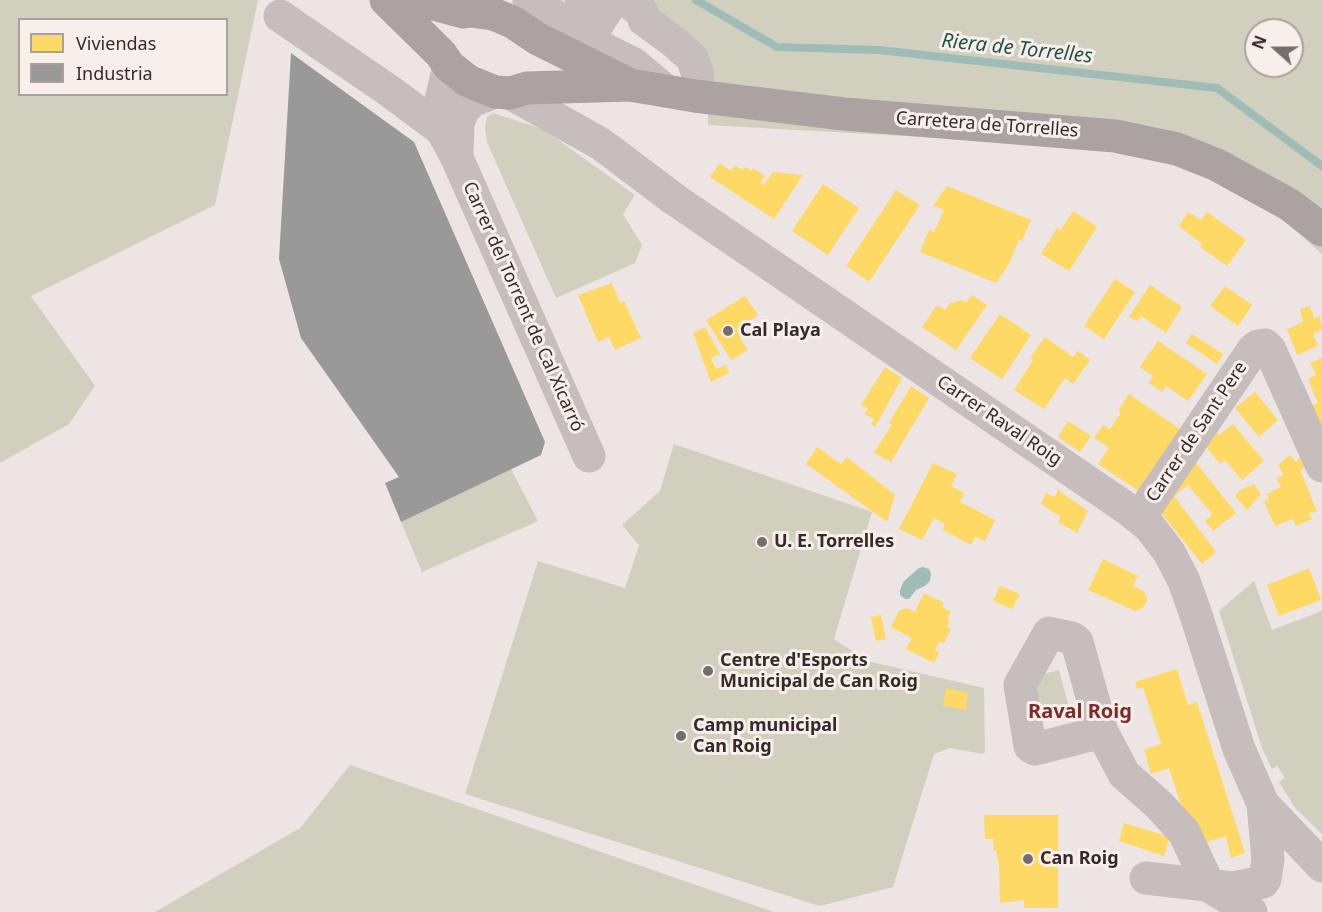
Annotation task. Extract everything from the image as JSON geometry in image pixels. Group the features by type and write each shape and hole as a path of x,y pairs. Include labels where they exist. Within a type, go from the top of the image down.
{"main road":[{"name":"Carretera de Torrelles","path":"386,0 426,41 446,66 468,81 544,39"},
{"name":"Carretera de Torrelles","path":"418,0 484,8 544,39 680,94 844,114 1081,132 1148,142 1177,149 1217,165 1290,205 1322,230"},
{"path":"446,66 441,38 448,25 484,8"},
{"name":"Carretera de Torrelles","path":"544,39 626,72"}],"street":[{"path":"544,39 614,0"},
{"path":"544,39 626,72 635,10"},
{"path":"635,10 692,58 698,74 680,94"},
{"name":"Carrer del Torrent de Cal Xicarró","path":"280,16 442,130"},
{"name":"Carrer del Torrent de Cal Xicarró","path":"457,158 458,123 463,110 471,100 544,39"},
{"name":"Carrer Raval Roig","path":"544,39 601,144"},
{"name":"Carrer Raval Roig","path":"544,39 601,144 675,199 1139,518 1161,541 1184,581 1239,749 1263,804 1268,859 1263,891"},
{"name":"Carrer del Torrent de Cal Xicarró","path":"388,90 417,93 434,88 446,66"},
{"name":"Carrer del Torrent de Cal Xicarró","path":"446,66 439,109 442,130 457,158 589,456"},
{"name":"Carrer de Sant Pere","path":"1139,518 1258,345 1265,345 1270,350 1322,466"},
{"path":"1102,732 1124,774 1159,805 1184,832 1209,886 1251,912"},
{"name":"Carrer Raval Roig","path":"1263,804 1322,866"},
{"path":"1146,878 1263,891 1271,871 1281,864 1295,860 1322,866"}],"green space":[{"path":"0,0 258,0 215,205 31,296 95,386 69,424 0,463"},
{"path":"646,0 1322,0 1322,254 1260,200 1208,171 1083,146 708,125 708,57"},
{"path":"493,113 543,129 635,195 623,214 642,245 635,263 556,298 487,142 485,127 487,117"},
{"name":"Centre d'Esports Municipal de Can Roig","path":"674,444 872,512 834,639 867,661 984,688 985,752 983,754 950,748 934,754 893,887 820,906 465,794 538,561 625,588 639,545 622,525 660,491"},
{"path":"511,469 538,521 422,572 401,522"},
{"path":"1254,581 1272,630 1322,611 1322,834 1296,809 1279,782 1285,778 1277,766 1272,769 1262,748 1219,611"},
{"path":"1059,670 1069,708 1041,716 1030,678"},
{"path":"350,765 774,912 155,912 300,828"}],"water":[{"path":"919,568 929,569 930,581 916,590 909,599 905,599 900,595 904,581"}],"building: Viviendas":[{"path":"720,163 731,171 735,165 743,170 745,167 752,171 753,168 765,176 760,183 764,185 773,172 803,175 774,219 710,177"},
{"path":"823,184 859,208 828,255 792,231"},
{"path":"947,186 1031,220 1022,241 1019,240 1009,264 996,283 920,252 929,230 934,232 944,210 933,206"},
{"path":"896,190 920,205 869,282 846,266"},
{"path":"1073,211 1097,227 1069,271 1041,254 1057,228 1061,230"},
{"path":"1188,212 1201,220 1207,212 1246,240 1227,266 1200,247 1202,244 1179,226"},
{"path":"1115,279 1135,292 1104,339 1084,326"},
{"path":"612,283 620,303 624,301 641,338 615,350 609,337 598,342 578,295"},
{"path":"1150,285 1182,307 1166,333 1141,316 1137,321 1129,317"},
{"path":"1225,286 1252,305 1238,326 1210,306"},
{"path":"972,295 987,305 956,350 922,327 937,305 945,310 950,303 962,300 966,302"},
{"name":"Cal Playa","path":"745,296 758,315 741,327 746,335 740,338 748,350 731,360 706,320"},
{"path":"1310,306 1314,318 1320,316 1322,330 1313,334 1318,346 1297,355 1287,329 1303,322 1300,309"},
{"path":"1000,314 1031,335 1002,379 970,358"},
{"path":"705,327 720,354 711,358 716,369 726,365 729,373 711,382 693,333"},
{"path":"1192,334 1223,354 1217,364 1186,343"},
{"path":"1045,337 1073,357 1078,351 1090,360 1073,384 1065,378 1044,409 1014,390 1033,360 1030,358"},
{"path":"1158,341 1207,374 1188,401 1166,386 1162,392 1149,383 1153,376 1140,367"},
{"path":"1322,358 1322,432 1311,406 1318,403 1308,379 1316,375 1310,363"},
{"path":"885,367 902,378 875,427 871,424 874,419 864,414 868,409 861,405"},
{"path":"911,386 929,398 891,462 874,453"},
{"path":"1255,392 1278,420 1259,437 1235,408"},
{"path":"1129,394 1184,432 1142,493 1098,464 1109,448 1094,438 1103,425 1110,429 1121,413 1118,411"},
{"path":"1068,421 1091,436 1080,452 1058,437"},
{"path":"1233,424 1264,461 1242,480 1225,460 1220,464 1203,443 1213,428 1219,435"},
{"path":"817,447 841,464 847,457 895,495 887,522 806,464"},
{"path":"1303,454 1309,467 1300,470 1317,511 1309,514 1312,519 1296,526 1293,519 1275,526 1264,501 1269,498 1267,494 1281,487 1277,479 1283,474 1278,465 1290,455 1296,462"},
{"path":"1193,459 1236,513 1213,531 1205,521 1212,514 1188,485 1174,496 1216,552 1202,564 1159,510"},
{"path":"933,463 957,474 951,486 964,493 960,502 995,520 985,541 975,537 971,545 943,530 945,524 934,518 922,540 899,529"},
{"path":"1254,484 1261,494 1247,510 1235,496 1240,490"},
{"path":"1058,490 1088,511 1077,533 1058,522 1061,517 1041,504 1046,493 1055,497"},
{"path":"1103,559 1138,576 1133,586 1144,591 1147,600 1143,608 1135,611 1088,590"},
{"path":"1309,568 1321,600 1279,616 1267,585"},
{"path":"1000,586 1020,594 1012,609 993,601"},
{"path":"924,593 944,603 942,607 951,612 947,619 950,620 947,627 951,629 944,643 940,641 935,650 939,652 934,663 906,649 912,638 891,627 899,611 907,608 915,612"},
{"path":"881,615 886,639 876,641 871,617"},
{"path":"1177,669 1188,705 1197,702 1245,853 1231,858 1226,836 1204,843 1186,820 1169,768 1151,774 1144,750 1161,744 1143,687 1137,689 1135,682"},
{"path":"946,688 968,693 966,710 943,706"},
{"name":"Can Roig","path":"984,815 1058,815 1058,908 1024,908 1024,900 1000,903 999,866 993,839 985,839"},
{"path":"1124,823 1170,837 1164,856 1119,841"}],"building: Industria":[{"path":"291,53 414,142 545,442 541,455 401,522 385,483 399,477 301,338 279,259"}],"waterway":[{"name":"Riera de Torrelles","path":"696,0 777,47 879,50 1217,88 1322,166"}],"place":[{"name":"Cal Playa","path":"728,331"},
{"name":"U. E. Torrelles","path":"762,542"},
{"name":"Centre d'Esports Municipal de Can Roig","path":"708,671"},
{"name":"Camp municipal Can Roig","path":"681,736"},
{"name":"Can Roig","path":"1028,859"}],"district":[{"name":"Raval Roig","path":"1080,712"}]}
